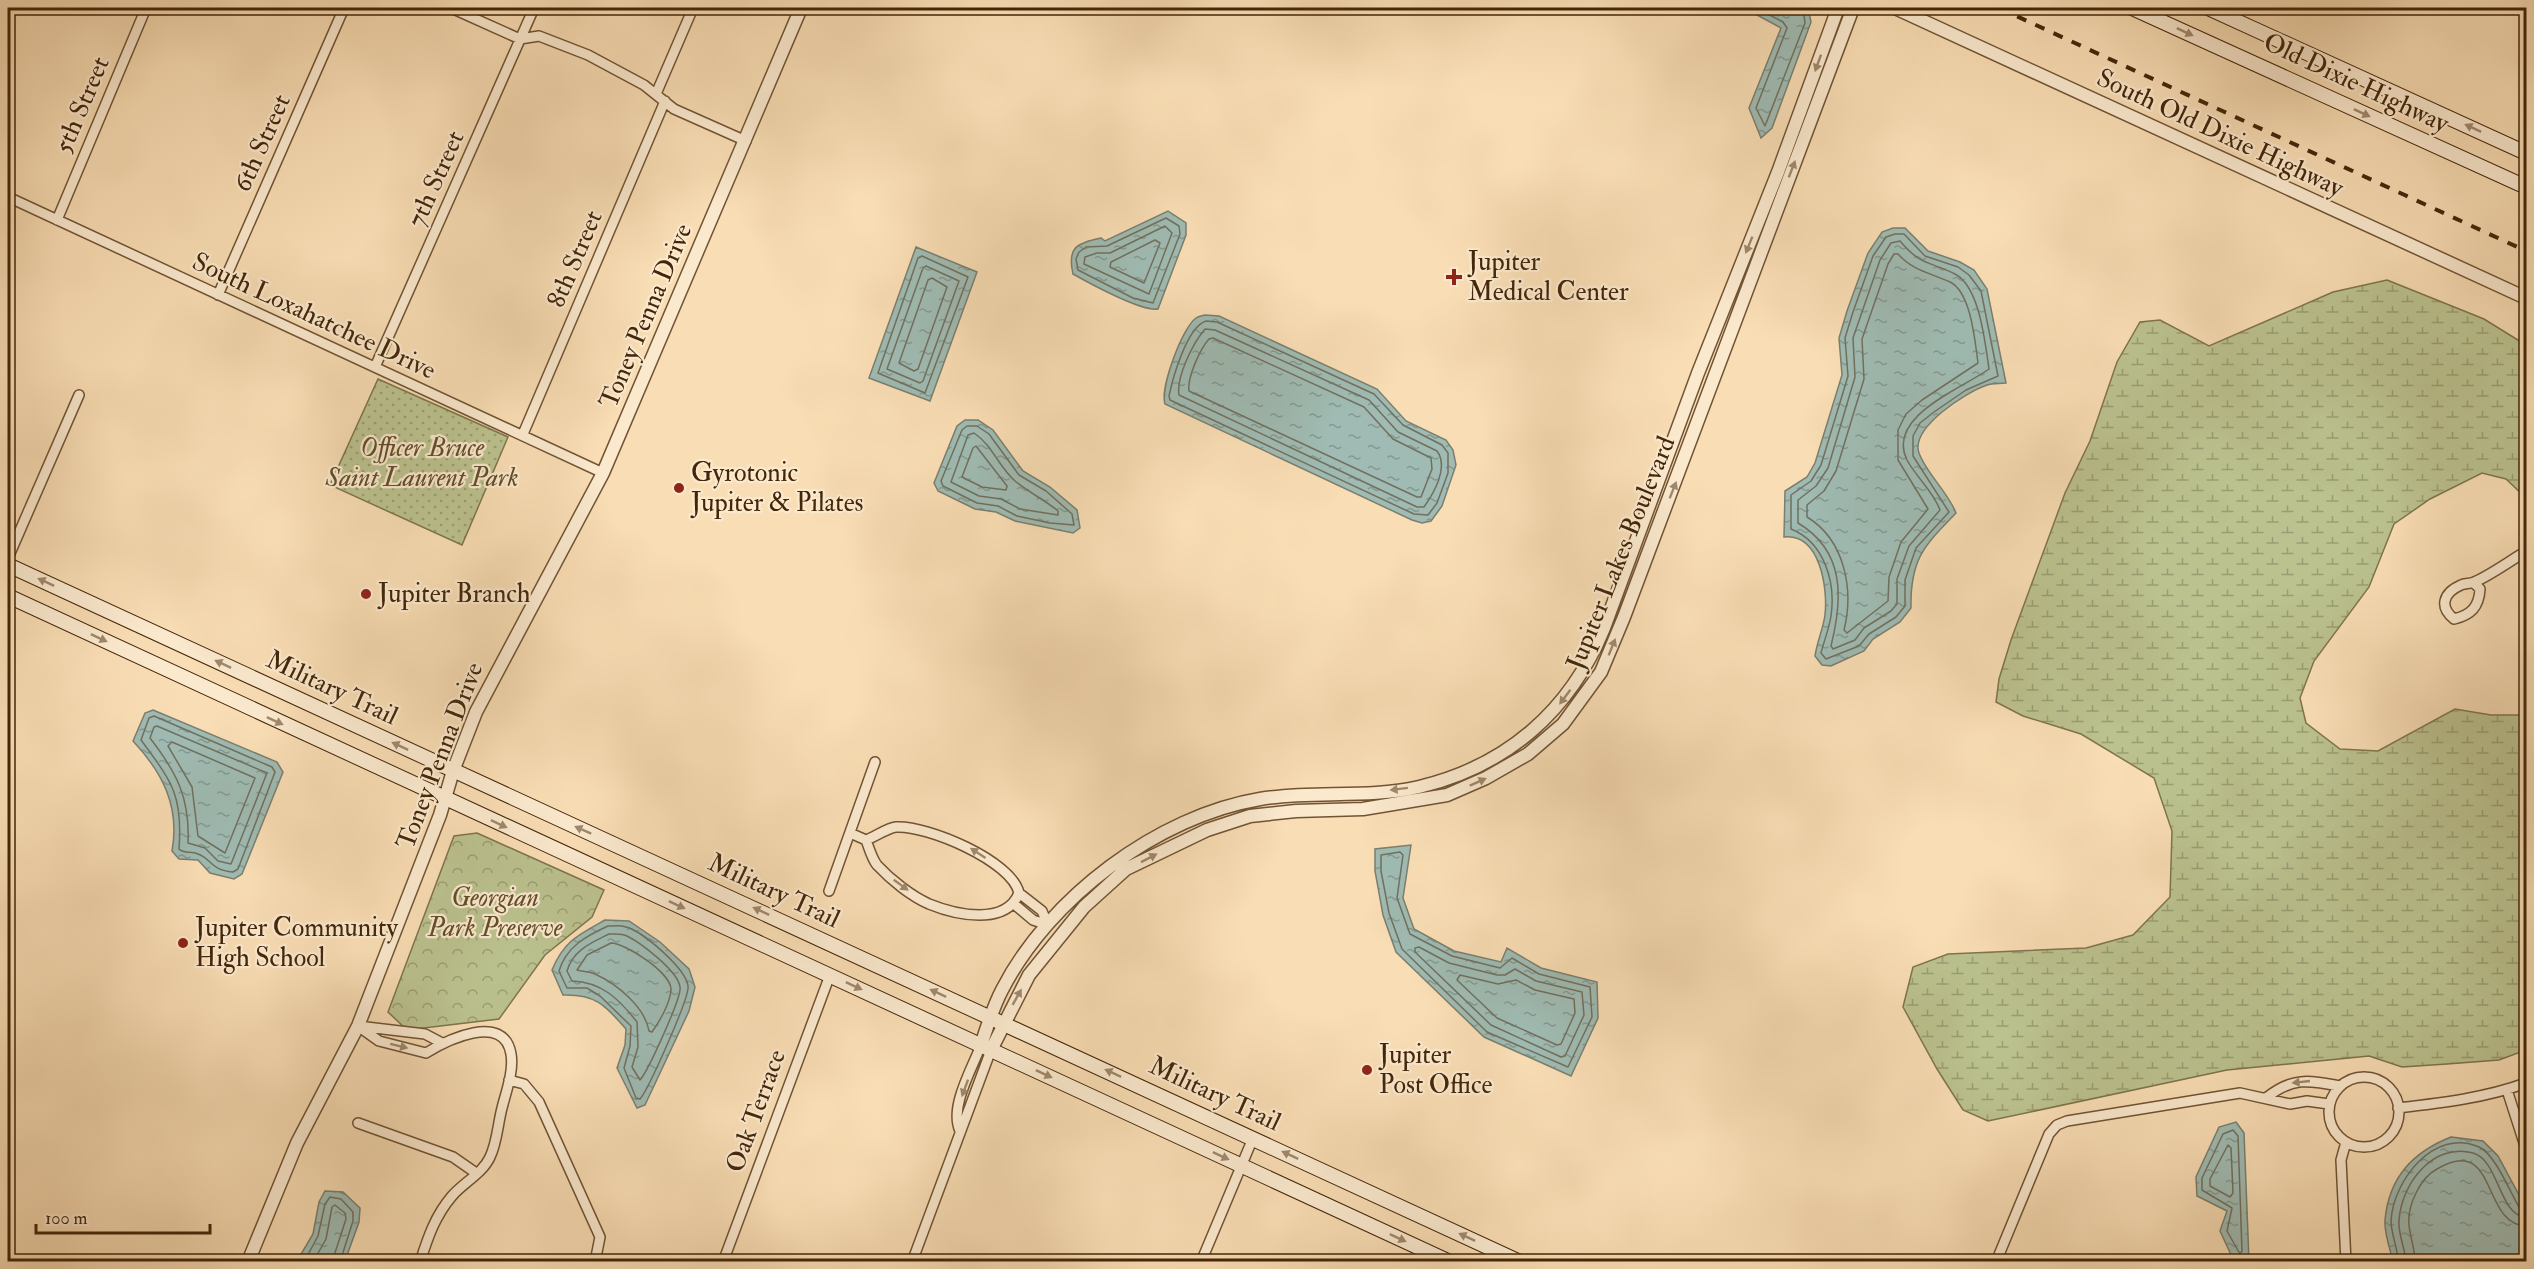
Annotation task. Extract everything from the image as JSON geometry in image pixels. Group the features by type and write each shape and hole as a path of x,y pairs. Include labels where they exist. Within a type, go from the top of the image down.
{"main road":[{"name":"Old Dixie Highway","path":"2132,8 2526,188"},
{"name":"Old Dixie Highway","path":"2208,8 2526,153"},
{"name":"Military Trail","path":"8,565 1520,1262"},
{"name":"Military Trail","path":"8,596 1449,1262"}],"street":[{"name":"5th Street","path":"57,220 146,8"},
{"name":"6th Street","path":"218,295 344,8"},
{"path":"451,8 520,39 539,36 555,42 621,72 656,94 674,109 746,141"},
{"name":"7th Street","path":"375,367 534,8"},
{"path":"656,94 693,8"},
{"name":"Toney Penna Drive","path":"248,1262 297,1143 358,1026 446,800 453,771 489,685 603,473 801,8"},
{"name":"Jupiter Lakes Boulevard","path":"986,1048 990,1019 1002,989 1048,925 1089,881 1120,857 1184,823 1260,799 1418,787 1476,766 1512,748 1552,713 1588,665 1604,628 1698,373 1778,172 1838,8"},
{"name":"Jupiter Lakes Boulevard","path":"986,1048 1004,1024 1035,967 1084,907 1126,870 1207,830 1250,816 1296,811 1364,809 1447,795 1486,778 1528,754 1563,724 1601,672 1624,617 1853,8"},
{"name":"South Old Dixie Highway","path":"1895,8 2526,298"},
{"name":"8th Street","path":"523,434 665,101"},
{"name":"South Loxahatchee Drive","path":"8,197 603,473"},
{"path":"8,558 79,395"},
{"path":"2474,583 2480,589 2475,609 2464,617 2454,619 2446,612 2443,604 2446,594 2462,584 2474,583 2526,551"},
{"path":"829,891 875,762"},
{"path":"866,840 896,827 941,836 974,850 1012,878 1018,893 1042,912 1048,925"},
{"path":"850,833 866,840 875,863 896,882 928,903 959,914 985,914 1006,911 1014,904 1018,893"},
{"path":"1014,904 1033,920 1048,925"},
{"name":"Oak Terrace","path":"723,1262 830,975"},
{"path":"358,1026 425,1034 442,1043"},
{"path":"358,1026 380,1041 426,1053 442,1043 480,1030 501,1036 512,1054 509,1080 490,1158 453,1196 433,1221 420,1262"},
{"path":"912,1262 960,1131 986,1048"},
{"path":"2359,1077 2379,1081 2389,1088 2398,1108 2394,1128 2379,1143 2362,1146 2346,1142 2332,1127 2330,1104 2340,1086 2359,1077"},
{"path":"509,1080 524,1084 539,1102 600,1237 595,1262"},
{"path":"2266,1098 2280,1086 2295,1082 2314,1081 2340,1086"},
{"path":"2398,1108 2453,1102 2507,1090 2526,1083"},
{"path":"2507,1090 2526,1149"},
{"path":"1996,1262 2049,1134 2057,1125 2067,1121 2240,1092 2290,1104 2307,1101 2330,1104"},
{"path":"358,1123 453,1157 476,1173"},
{"path":"1201,1262 1253,1138"},
{"path":"2346,1142 2341,1160 2346,1262"}],"green space":[{"path":"2387,280 2484,319 2526,345 2526,498 2506,479 2482,473 2430,499 2394,524 2369,587 2314,661 2300,698 2306,723 2340,749 2378,751 2455,709 2491,715 2526,715 2526,1050 2499,1060 2447,1064 2402,1067 2369,1056 2227,1070 1988,1121 1963,1110 1937,1069 1903,1007 1913,967 1948,954 2086,948 2133,935 2170,897 2172,831 2154,778 2081,734 2023,716 1996,702 1999,679 2011,640 2065,493 2090,441 2117,362 2140,322 2160,320 2209,346 2333,292"},
{"name":"Officer Bruce Saint Laurent Park","path":"378,379 508,437 462,545 330,485"},
{"name":"Georgian Park Preserve","path":"477,833 604,890 592,917 545,955 499,1019 407,1030 388,1012 454,836"}],"water":[{"path":"1744,8 1808,8 1811,22 1772,128 1761,138 1749,108 1781,28"},
{"path":"1168,211 1186,223 1186,235 1158,309 1150,309 1128,302 1073,274 1071,258 1075,248 1085,242 1101,238 1105,241"},
{"path":"1893,228 1905,228 1928,251 1960,262 1974,270 1987,289 2006,383 1987,385 1954,403 1931,422 1918,443 1922,460 1956,513 1921,554 1913,577 1911,608 1900,622 1873,639 1864,651 1831,666 1822,665 1815,656 1825,615 1823,577 1814,553 1806,544 1796,538 1784,537 1785,491 1807,477 1815,463 1842,375 1839,338 1847,311 1868,253 1882,232"},
{"path":"916,247 977,272 930,401 869,378"},
{"path":"1205,315 1219,316 1377,389 1406,421 1446,440 1453,450 1456,465 1442,506 1431,521 1422,523 1412,520 1165,404 1164,396 1169,372 1179,345 1190,324 1196,318"},
{"path":"965,420 978,420 993,430 1023,471 1050,487 1077,510 1080,528 1073,533 1015,521 996,512 975,509 938,491 934,483 957,426"},
{"path":"153,710 277,762 283,772 242,874 234,879 210,873 198,860 179,859 172,851 174,820 167,792 153,766 133,741 145,713"},
{"path":"1411,845 1403,898 1414,929 1454,951 1501,962 1507,948 1541,968 1597,982 1598,1018 1571,1076 1484,1037 1396,952 1383,915 1375,871 1375,849"},
{"path":"605,920 629,921 660,942 689,969 695,987 689,1011 645,1105 637,1108 617,1068 625,1045 626,1029 606,1007 592,999 563,995 552,970 567,945"},
{"path":"2236,1122 2244,1133 2249,1261 2234,1261 2220,1231 2227,1211 2197,1196 2196,1177 2219,1127"},
{"path":"2451,1137 2483,1141 2498,1156 2526,1208 2526,1261 2393,1261 2385,1225 2387,1205 2392,1191 2405,1168 2414,1159 2425,1150"},
{"path":"325,1191 343,1192 360,1208 359,1222 345,1261 297,1261 313,1234 319,1202"}],"railway":[{"path":"1999,8 2526,251"}],"place":[{"name":"Jupiter Medical Center","path":"1454,277"},
{"name":"Gyrotonic Jupiter & Pilates","path":"679,488"},
{"name":"Jupiter Branch","path":"366,594"},
{"name":"Jupiter Community High School","path":"183,943"},
{"name":"Jupiter Post Office","path":"1367,1070"}]}
